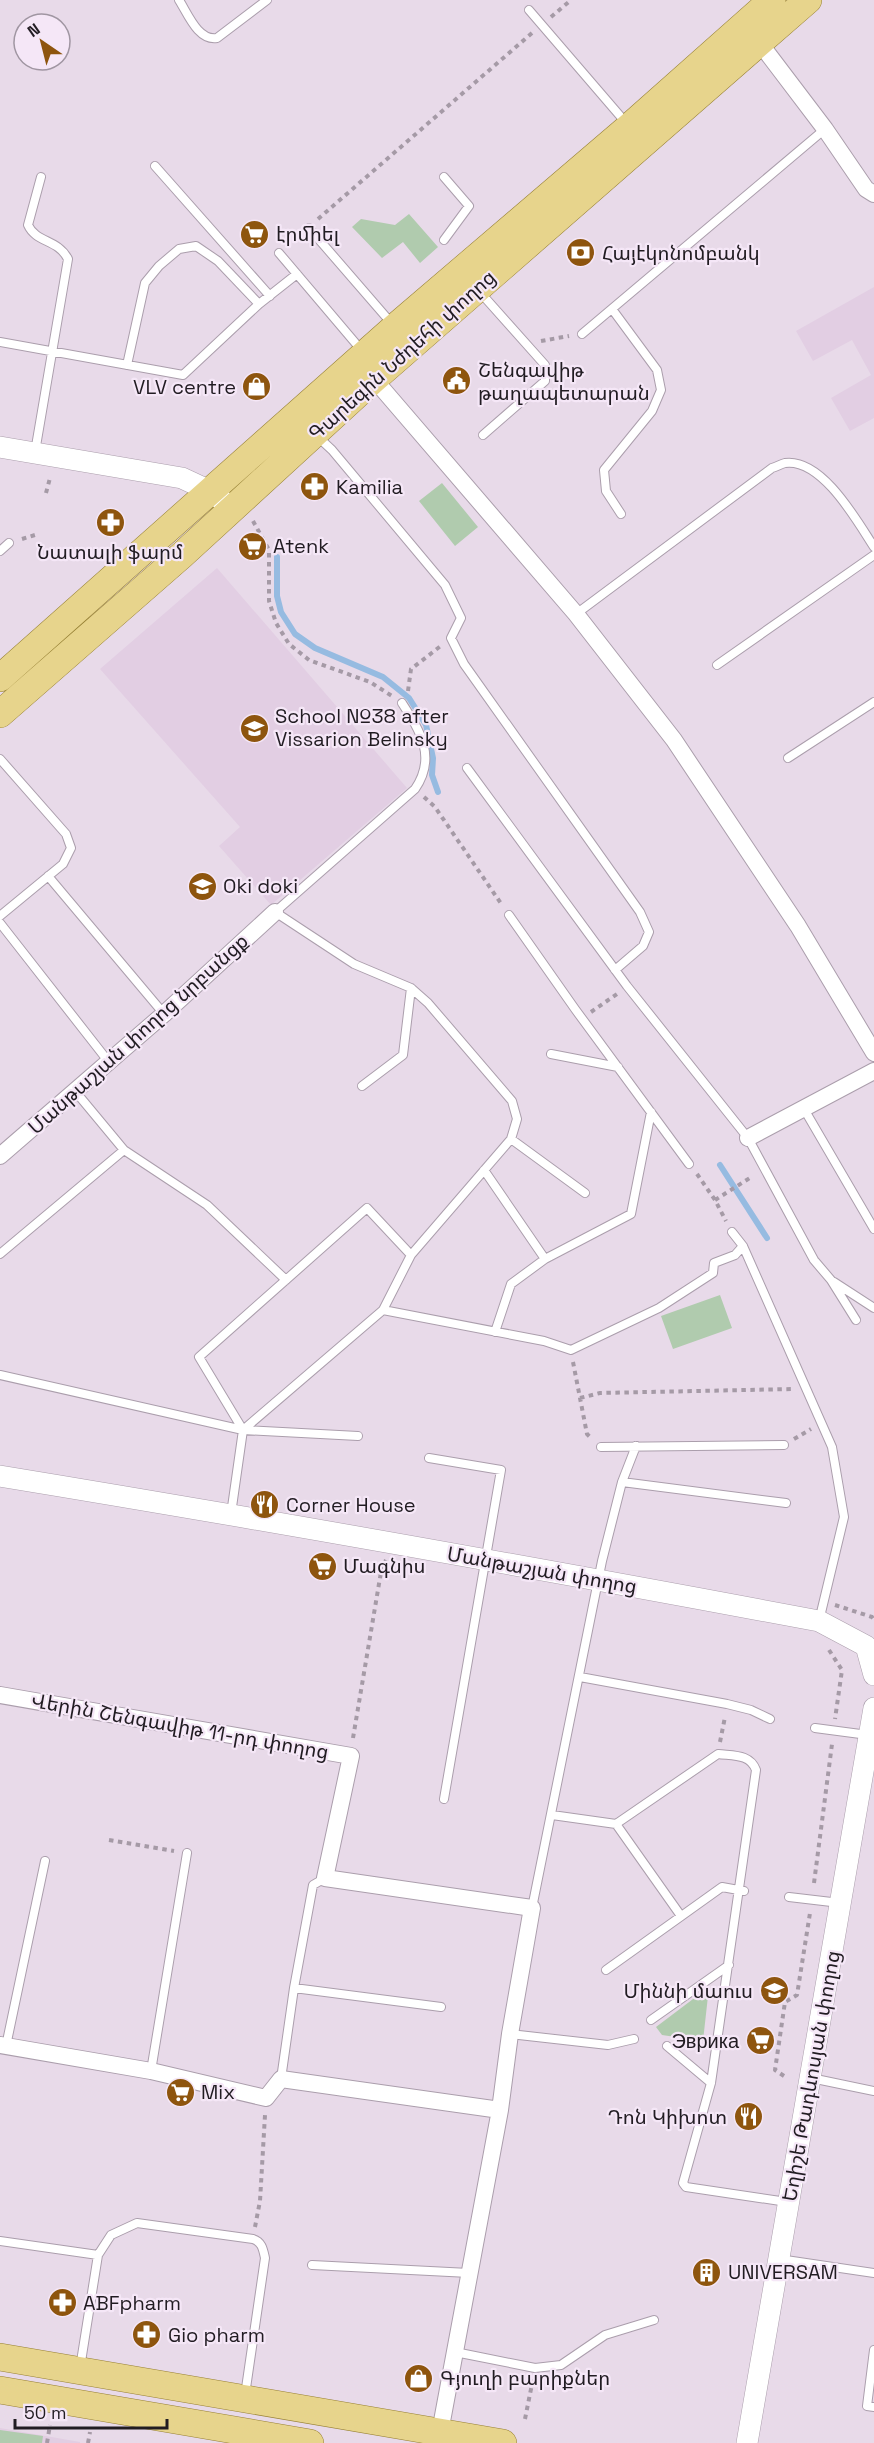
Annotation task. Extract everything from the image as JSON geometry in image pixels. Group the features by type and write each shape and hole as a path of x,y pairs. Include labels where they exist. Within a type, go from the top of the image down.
{"main road":[{"name":"Գարեգին Նժդեհի փողոց","path":"0,714 243,515 369,367 395,327 629,127 772,0"},
{"name":"Գարեգին Նժդեհի փողոց","path":"0,678 212,492 369,367 477,288 808,0"},
{"path":"0,2358 503,2443"},
{"path":"0,2390 310,2443"}],"street":[{"path":"759,42 867,189 874,194"},
{"path":"369,367 576,614 674,740 798,926 874,1053"},
{"path":"0,447 183,478 212,492 243,515"},
{"name":"Մանթաշյան փողոց նրբանցք","path":"0,1156 164,1014 275,912"},
{"path":"748,1138 874,1071"},
{"name":"Մանթաշյան փողոց","path":"0,1476 231,1514 397,1545 487,1558 819,1622 866,1646 874,1675"},
{"name":"Վերին Շենգավիթ 11-րդ փողոց","path":"0,1695 351,1756 325,1878"},
{"name":"Եղիշե Թադևոսյան փողոց","path":"747,2443 874,1708"},
{"path":"325,1878 532,1908 510,2034 500,2110 440,2432"},
{"path":"3,2045 151,2071 266,2098 281,2079 500,2110"}],"lane":[{"path":"180,0 202,35 210,39 217,38 267,0"},
{"path":"529,10 629,127"},
{"path":"582,334 825,129"},
{"path":"155,166 270,296"},
{"path":"35,453 68,259 63,248 32,233 28,225 40,177"},
{"path":"444,177 469,206 444,240"},
{"path":"309,228 395,327"},
{"path":"128,365 145,283 159,266 179,249 196,246 218,261 259,304"},
{"path":"279,253 369,367"},
{"path":"0,342 183,375 259,304 297,274"},
{"path":"477,288 544,365 545,373 545,381 483,435"},
{"path":"612,309 657,370 661,390 652,411 604,470 606,491 621,514"},
{"path":"314,433 332,450 445,585 461,618 451,638 464,664 640,912 649,932 643,946 615,970"},
{"path":"576,614 772,468 786,463 802,465 834,487 874,547"},
{"path":"0,541 9,543 0,551"},
{"path":"717,665 874,555"},
{"path":"788,758 874,702"},
{"path":"243,1430 383,1310 411,1255 511,1139 517,1119 512,1101 428,1003 411,988 354,964 275,912 415,789 422,779 426,756 421,732 402,703"},
{"path":"0,759 66,834 71,848 63,864 0,916"},
{"path":"467,768 615,970 748,1138 814,1260 831,1280 856,1320"},
{"path":"48,876 164,1014"},
{"path":"509,915 689,1164"},
{"path":"0,923 108,1061"},
{"path":"362,1086 403,1055 411,988"},
{"path":"550,1054 618,1067"},
{"path":"75,1091 124,1150 207,1204 286,1280"},
{"path":"804,1109 874,1229"},
{"path":"495,1332 511,1284 545,1260 631,1214 651,1112"},
{"path":"511,1139 585,1193"},
{"path":"0,1254 124,1150"},
{"path":"484,1170 545,1260"},
{"path":"231,1514 243,1430 199,1357 367,1208 411,1255"},
{"path":"732,1232 743,1246 832,1447 844,1517 819,1622"},
{"path":"383,1310 544,1341 571,1350 659,1308 713,1273 714,1263 735,1255 743,1246"},
{"path":"831,1280 874,1308"},
{"path":"0,1375 243,1430 358,1436"},
{"path":"600,1447 784,1445"},
{"path":"532,1908 598,1580 622,1482 636,1446"},
{"path":"429,1458 501,1470 444,1799"},
{"path":"622,1482 786,1503"},
{"path":"580,1677 727,1704 751,1710 770,1719"},
{"path":"815,1728 869,1735"},
{"path":"552,1815 616,1824 718,1754 747,1758 753,1762 756,1770 741,1890 711,2083 683,2182 686,2187 789,2202"},
{"path":"616,1824 681,1917"},
{"path":"151,2071 186,1853"},
{"path":"3,2045 45,1861"},
{"path":"281,2079 294,1988 313,1885 325,1878"},
{"path":"606,1970 722,1887 741,1890"},
{"path":"789,1897 840,1904"},
{"path":"651,2020 729,1965"},
{"path":"294,1988 441,2007"},
{"path":"510,2034 609,2044 634,2039"},
{"path":"667,2046 711,2083"},
{"path":"810,2078 874,2091"},
{"path":"79,2371 98,2255 111,2235 137,2223 253,2239 258,2241 263,2248 264,2258 244,2399"},
{"path":"0,2241 98,2255"},
{"path":"779,2259 874,2273"},
{"path":"312,2265 469,2273"},
{"path":"455,2352 535,2368 561,2365 605,2335 654,2320"},
{"path":"874,2350 867,2406 874,2406"}],"path":[{"path":"309,228 571,0"},
{"path":"534,342 582,334"},
{"path":"46,493 50,478"},
{"path":"243,515 269,550 268,601 276,623 289,644 309,660 370,682 402,703"},
{"path":"410,686 411,669 451,638"},
{"path":"415,789 435,807 509,915"},
{"path":"689,1164 715,1200 732,1232"},
{"path":"715,1200 739,1184"},
{"path":"571,1350 587,1434 600,1447"},
{"path":"580,1398 600,1393 790,1390 804,1383"},
{"path":"784,1445 822,1423"},
{"path":"351,1756 382,1566 397,1545"},
{"path":"834,1605 872,1617 874,1620"},
{"path":"814,1883 842,1670 829,1650"},
{"path":"718,1754 727,1704"},
{"path":"109,1840 186,1853"},
{"path":"784,2076 774,2070 785,2002 797,1995 810,1913"},
{"path":"253,2239 260,2201 266,2098"},
{"path":"525,2419 535,2368"},
{"path":"47,2443 50,2425"},
{"path":"88,2443 90,2432"}],"shaded area":[{"path":"874,287 874,418 850,431 831,398 871,375 852,340 813,361 796,331"},
{"name":"School №38 after Vissarion Belinsky","path":"217,568 407,788 271,905 219,846 240,827 100,669"},
{"path":"0,2428 80,2442 80,2443 0,2443"}],"green space":[{"path":"409,214 438,247 420,263 403,242 382,258 352,227 361,219 395,225"},
{"path":"442,483 478,527 455,546 419,501"},
{"path":"720,1295 732,1328 673,1349 661,1316"},
{"path":"709,1987 703,2041 662,2035 656,2027"},
{"path":"0,2430 43,2436 42,2443 0,2443"}],"waterway":[{"path":"277,557 277,596 281,612 295,634 315,648 383,677 409,698 426,725 433,758 432,775 438,792"},
{"path":"720,1165 767,1238"}],"place":[{"name":"էրմիել","path":"255,234"},
{"name":"Հայէկոնոմբանկ","path":"581,253"},
{"name":"Շենգավիթ թաղապետարան","path":"457,381"},
{"name":"VLV centre","path":"257,387"},
{"name":"Kamilia","path":"315,487"},
{"name":"Նատալի ֆարմ","path":"110,522"},
{"name":"Atenk","path":"252,546"},
{"name":"School №38 after Vissarion Belinsky","path":"254,728"},
{"name":"Oki doki","path":"202,886"},
{"name":"Corner House","path":"265,1505"},
{"name":"Մագնիս","path":"322,1566"},
{"name":"Միննի մաուս","path":"774,1991"},
{"name":"Эврика","path":"760,2041"},
{"name":"Mix","path":"180,2092"},
{"name":"Դոն Կիխոտ","path":"748,2117"},
{"name":"UNIVERSAM","path":"707,2272"},
{"name":"ABFpharm","path":"62,2303"},
{"name":"Gio pharm","path":"147,2335"},
{"name":"Գյուղի բարիքներ","path":"419,2378"}]}
